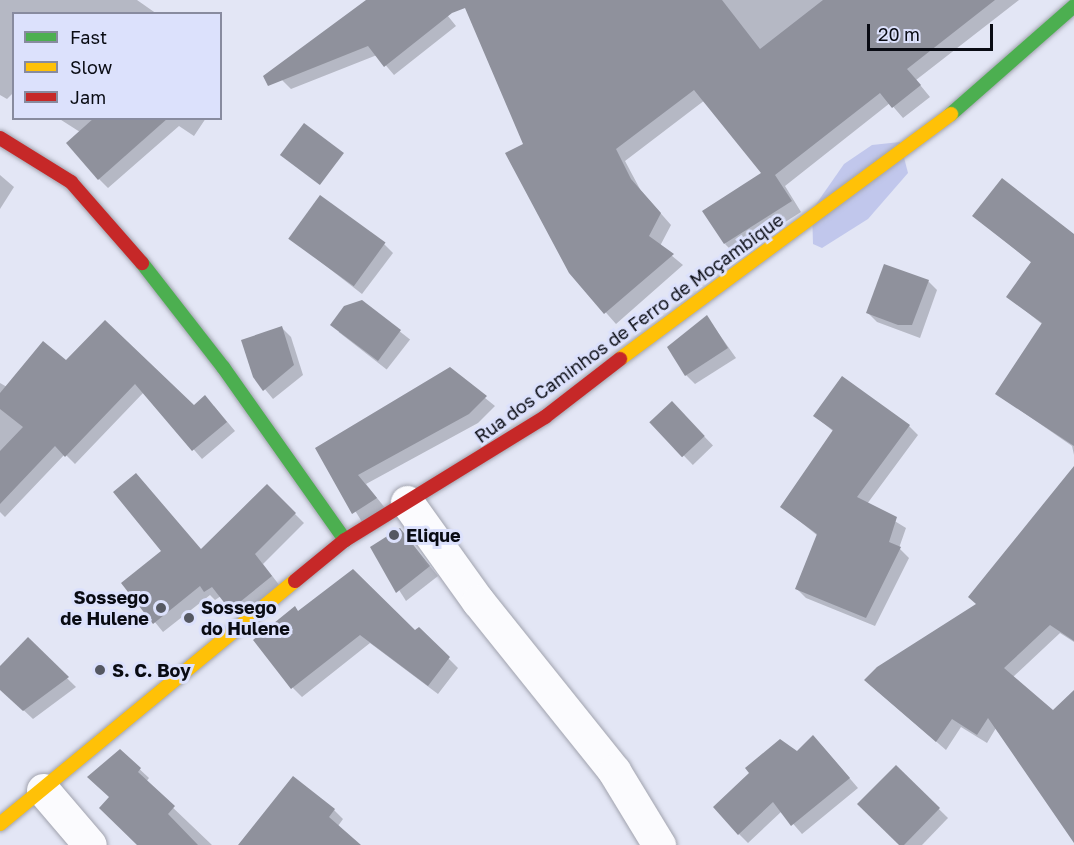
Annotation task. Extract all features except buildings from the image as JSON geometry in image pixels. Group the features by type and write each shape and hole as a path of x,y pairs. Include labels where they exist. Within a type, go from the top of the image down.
{"street":[{"name":"Rua dos Caminhos de Ferro de Moçambique","path":"0,824 345,540 527,429 704,293 919,140 1074,6"},
{"path":"0,138 71,182 111,224 223,367 345,540"},
{"path":"407,501 478,601 614,771 656,844"},
{"path":"43,790 90,845"}],"shaded area":[{"path":"900,142 908,173 868,219 822,248 813,244 812,210 844,164 872,145"}],"traffic: fast":[{"path":"951,114 1074,6"},
{"path":"142,263 223,367 345,540"}],"traffic: slow":[{"path":"620,359 951,114"},
{"path":"0,824 295,581"}],"traffic: jam":[{"path":"0,138 71,182 142,263"},
{"path":"295,581 345,540 545,417 620,359"}],"place":[{"name":"Elique","path":"394,535"},
{"name":"Sossego de Hulene","path":"161,608"},
{"name":"Sossego do Hulene","path":"189,618"},
{"name":"S. C. Boy","path":"100,670"}]}
